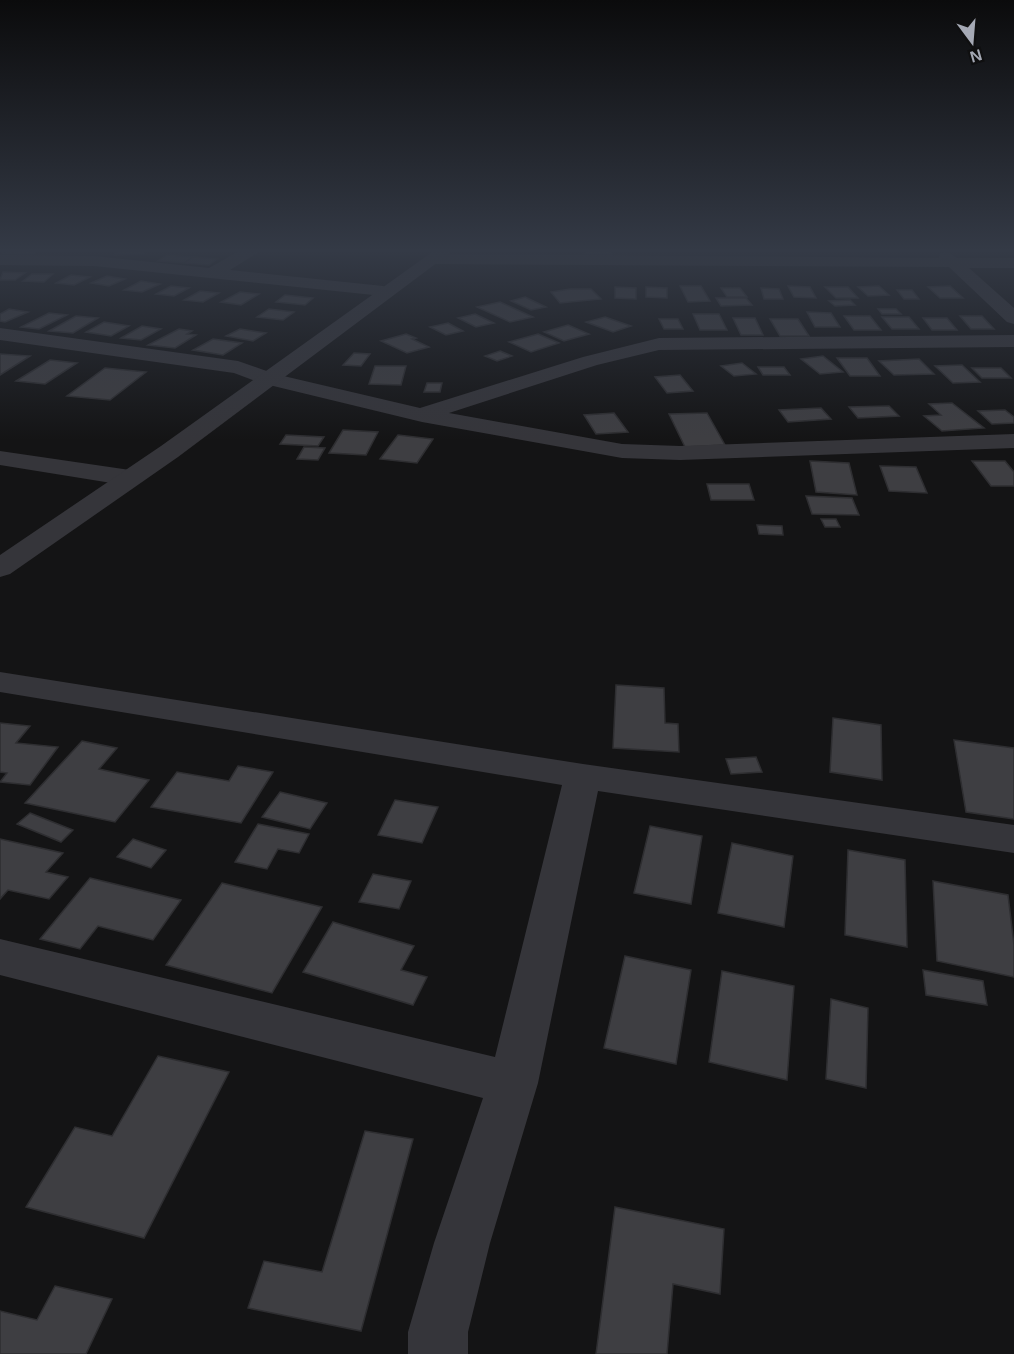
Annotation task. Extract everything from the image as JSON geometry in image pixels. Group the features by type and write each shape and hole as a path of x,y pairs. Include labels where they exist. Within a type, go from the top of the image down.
{"street":[{"path":"0,568 59,530 268,379 354,313"},
{"path":"0,334 238,367 268,379 422,415 611,449 650,453 1014,441"},
{"path":"422,415 579,364 659,344 1014,341"},
{"path":"0,458 130,478"},
{"path":"0,682 583,776 1014,839"},
{"path":"438,1354 438,1332 462,1243 513,1083 583,776"},
{"path":"0,957 513,1083"}],"building":[{"path":"25,313 5,322 0,321 0,314"},
{"path":"49,313 67,315 39,329 21,327"},
{"path":"263,313 292,313 283,320 257,317"},
{"path":"491,313 525,313 533,317 510,322"},
{"path":"808,313 831,313 840,327 815,327"},
{"path":"475,314 494,323 476,327 458,318"},
{"path":"693,314 719,314 727,330 700,330"},
{"path":"76,316 98,318 73,333 49,331"},
{"path":"844,316 870,316 881,330 854,330"},
{"path":"960,316 982,316 994,329 971,329"},
{"path":"605,317 631,326 613,332 586,322"},
{"path":"882,317 909,317 919,329 892,329"},
{"path":"733,318 755,318 763,335 741,335"},
{"path":"923,318 947,318 957,330 932,330"},
{"path":"659,319 678,319 683,329 664,329"},
{"path":"770,319 798,319 809,336 780,336"},
{"path":"104,322 129,326 111,336 86,332"},
{"path":"448,323 463,331 446,335 430,327"},
{"path":"568,325 589,334 564,341 544,332"},
{"path":"142,326 161,329 141,340 121,338"},
{"path":"179,329 192,331 187,334 196,335 175,348 148,345"},
{"path":"240,329 266,333 253,341 226,336"},
{"path":"406,334 429,347 407,353 381,341"},
{"path":"538,334 559,343 531,352 509,342"},
{"path":"213,339 242,343 223,355 193,350"},
{"path":"500,351 512,356 497,361 485,356"},
{"path":"354,353 370,354 361,366 343,365"},
{"path":"0,354 30,356 0,375"},
{"path":"823,356 843,372 820,374 801,359"},
{"path":"837,358 867,358 880,376 850,376"},
{"path":"919,359 934,374 894,375 879,361"},
{"path":"50,360 77,363 45,384 16,381"},
{"path":"742,363 756,374 734,376 721,366"},
{"path":"962,365 980,382 953,383 935,366"},
{"path":"375,366 406,366 401,385 369,384"},
{"path":"758,367 784,367 790,375 763,375"},
{"path":"105,368 146,372 110,400 67,396"},
{"path":"972,368 1001,368 1011,378 982,378"},
{"path":"680,375 693,391 667,393 655,377"},
{"path":"427,383 442,383 440,392 424,392"},
{"path":"952,403 984,428 942,431 924,416 941,415 929,404"},
{"path":"889,406 899,416 858,418 849,407"},
{"path":"821,408 831,419 788,422 779,410"},
{"path":"1005,410 1014,417 1014,423 992,424 978,411"},
{"path":"614,413 628,432 596,434 584,415"},
{"path":"707,413 725,445 685,447 669,414"},
{"path":"343,430 378,432 366,455 329,453"},
{"path":"286,435 324,437 318,446 280,444"},
{"path":"398,435 433,439 417,463 380,459"},
{"path":"304,447 325,448 318,460 297,459"},
{"path":"810,461 849,463 857,495 816,492"},
{"path":"972,461 1005,461 1014,472 1014,486 991,486"},
{"path":"880,466 916,467 927,493 889,491"},
{"path":"707,484 749,484 754,500 711,500"},
{"path":"806,496 852,498 859,515 812,514"},
{"path":"821,519 836,519 840,527 825,527"},
{"path":"757,525 782,526 783,535 759,534"},
{"path":"616,685 664,688 665,723 678,724 679,752 613,748"},
{"path":"833,718 881,725 882,780 830,772"},
{"path":"0,723 30,726 16,743 58,747 30,785 0,782 7,773 0,772"},
{"path":"954,740 1014,748 1014,819 966,812"},
{"path":"82,741 117,748 99,769 149,780 115,822 25,803"},
{"path":"756,757 762,772 731,774 726,759"},
{"path":"238,766 273,772 241,823 151,807 177,772 229,781"},
{"path":"280,792 327,803 310,829 262,817"},
{"path":"395,800 438,807 422,843 378,835"},
{"path":"30,813 73,830 61,842 17,824"},
{"path":"258,824 309,834 299,853 278,849 267,869 235,862"},
{"path":"650,826 702,836 691,904 634,893"},
{"path":"0,839 63,853 46,872 68,877 49,899 8,890 0,899"},
{"path":"133,839 166,850 151,868 117,857"},
{"path":"732,843 793,856 784,927 718,913"},
{"path":"848,850 905,860 907,947 845,935"},
{"path":"373,874 411,881 399,909 359,902"},
{"path":"90,878 181,900 153,940 98,926 80,949 40,939"},
{"path":"933,881 1008,895 1014,945 1014,977 937,961"},
{"path":"222,883 322,907 272,993 166,965"},
{"path":"333,922 414,946 401,970 427,977 413,1005 303,972"},
{"path":"625,956 691,970 676,1064 604,1048"},
{"path":"923,970 983,981 987,1005 926,995"},
{"path":"722,971 794,986 787,1080 709,1062"},
{"path":"831,999 868,1008 866,1088 826,1079"},
{"path":"158,1056 229,1072 144,1238 26,1207 75,1127 112,1136"},
{"path":"365,1131 413,1139 361,1331 248,1308 264,1261 322,1272"},
{"path":"615,1207 724,1229 720,1294 673,1284 667,1354 596,1354"},
{"path":"55,1286 112,1299 86,1354 0,1354 0,1311 37,1320"}]}
